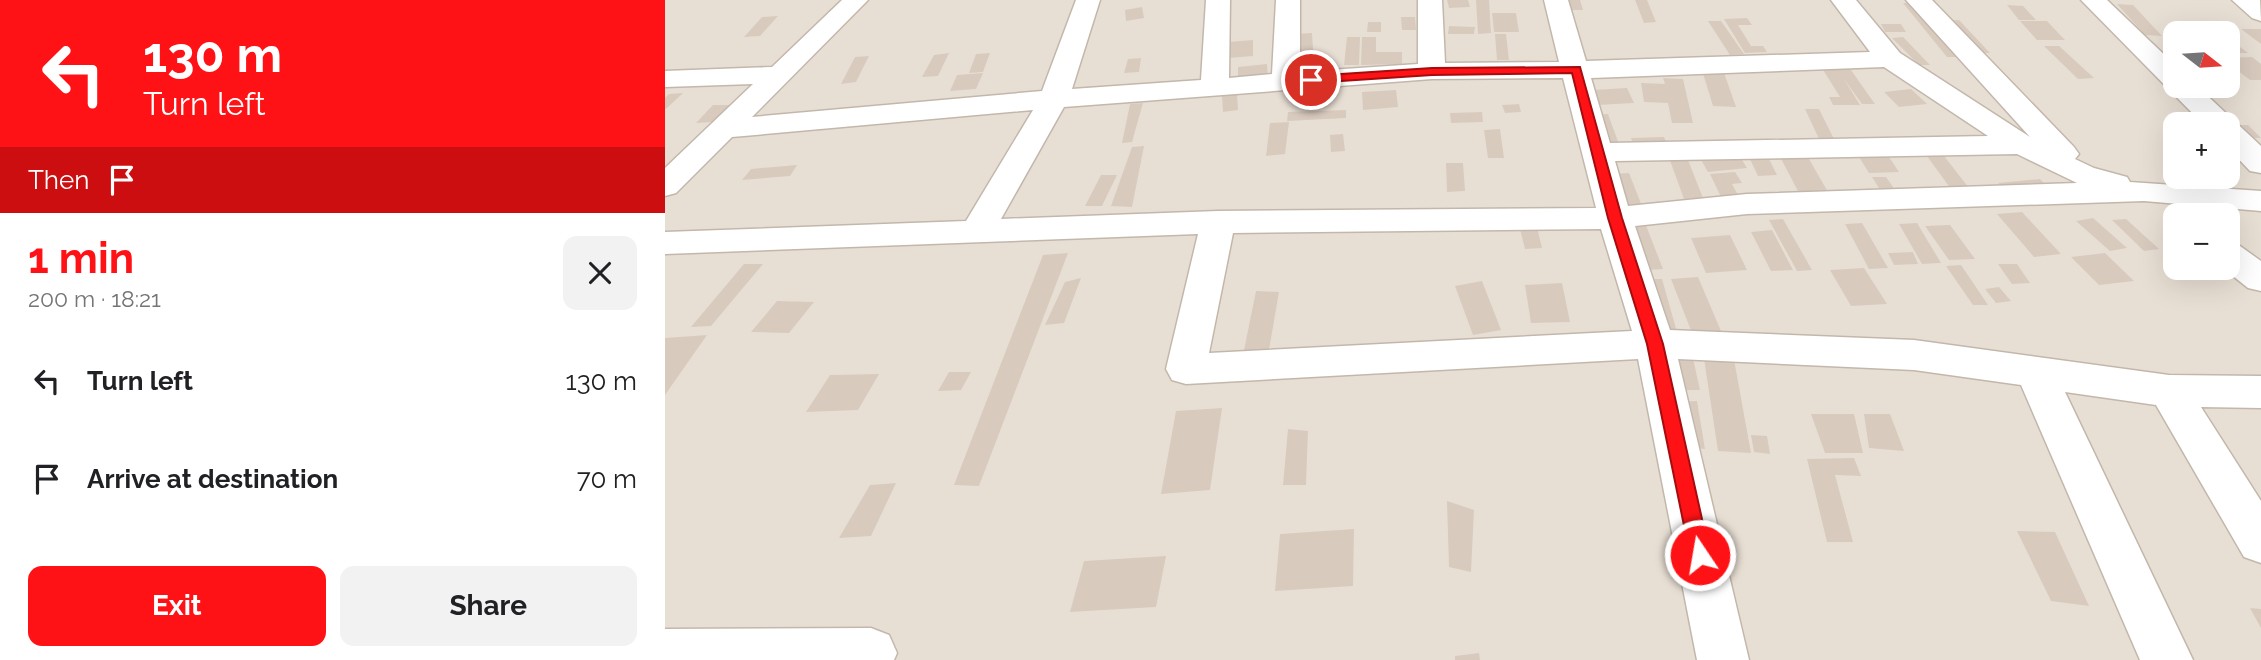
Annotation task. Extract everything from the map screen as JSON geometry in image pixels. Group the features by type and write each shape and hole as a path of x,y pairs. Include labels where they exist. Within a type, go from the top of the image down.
{"street":[{"path":"665,186 856,0"},
{"path":"977,231 1054,99 1088,0"},
{"path":"1215,87 1218,0"},
{"path":"1286,82 1288,0"},
{"path":"1430,0 1432,71"},
{"path":"1556,0 1615,218 1655,344 1723,660"},
{"path":"1843,0 1890,59 2022,145 2083,176 2144,191 2163,205"},
{"path":"1918,0 2083,176"},
{"path":"2093,0 2163,68"},
{"path":"2244,0 2261,13"},
{"path":"723,129 1054,99 1432,71 1576,70 1890,59"},
{"path":"665,79 778,75"},
{"path":"2193,98 2208,112"},
{"path":"2240,143 2261,164"},
{"path":"1597,152 2022,145"},
{"path":"665,243 1218,222 1615,218 1747,204 2144,191 2261,201"},
{"path":"1218,222 1186,369 1655,344 1914,355 2169,391 2261,393"},
{"path":"2240,263 2261,279"},
{"path":"2036,374 2167,660"},
{"path":"2169,391 2261,542"},
{"path":"665,655 871,653 868,660"}],"shaded area":[{"path":"665,0 2261,0 2261,660 665,660"}],"building":[{"path":"1447,0 1468,0 1470,7 1449,8"},
{"path":"1476,0 1489,0 1491,33 1478,34"},
{"path":"1567,0 1580,0 1583,10 1571,10"},
{"path":"1635,0 1647,0 1656,22 1644,23"},
{"path":"1903,3 1915,3 1960,57 1947,57"},
{"path":"2117,4 2133,5 2162,36 2145,35"},
{"path":"2007,5 2023,6 2036,20 2019,20"},
{"path":"1142,7 1144,18 1126,21 1125,10"},
{"path":"1492,13 1516,13 1519,32 1494,32"},
{"path":"778,16 760,36 744,37 762,17"},
{"path":"1401,17 1415,17 1416,30 1402,30"},
{"path":"1747,18 1752,25 1738,25 1751,46 1763,46 1767,52 1745,53 1724,19"},
{"path":"1959,20 1990,53 1974,53 1944,21"},
{"path":"1708,21 1721,21 1744,54 1730,55"},
{"path":"2020,21 2047,21 2065,40 2037,40"},
{"path":"1368,22 1381,22 1381,32 1367,32"},
{"path":"1881,24 1901,24 1906,32 1885,32"},
{"path":"1449,26 1475,27 1474,34 1448,34"},
{"path":"2241,29 2261,29 2261,44"},
{"path":"1312,33 1314,66 1296,68 1295,34"},
{"path":"1495,34 1506,34 1509,60 1497,60"},
{"path":"1347,37 1360,37 1359,65 1344,65"},
{"path":"1362,37 1376,37 1376,52 1402,52 1402,64 1361,65"},
{"path":"1903,37 1930,65 1919,65 1892,38"},
{"path":"1253,40 1253,56 1228,58 1228,42"},
{"path":"2044,46 2059,46 2094,78 2078,79"},
{"path":"949,53 938,76 922,77 934,55"},
{"path":"990,53 983,72 969,73 976,54"},
{"path":"869,56 856,82 841,84 855,57"},
{"path":"2252,57 2261,64 2261,80 2250,80 2240,72 2240,58"},
{"path":"1141,58 1139,72 1124,73 1128,59"},
{"path":"1846,63 1875,104 1862,104 1844,79 1860,105 1833,105 1829,97 1840,97 1820,65"},
{"path":"1267,64 1268,78 1238,81 1238,67"},
{"path":"1701,67 1722,67 1736,107 1713,106"},
{"path":"983,73 976,89 950,91 957,75"},
{"path":"1663,78 1683,79 1693,123 1672,123 1668,103 1644,102 1641,83 1665,84"},
{"path":"1627,88 1634,103 1597,105 1591,90"},
{"path":"1911,89 1927,104 1899,107 1884,92"},
{"path":"1396,90 1398,107 1363,110 1362,92"},
{"path":"683,93 665,109 665,98 669,94"},
{"path":"1237,94 1238,110 1223,112 1222,96"},
{"path":"1143,103 1132,142 1122,143 1130,104"},
{"path":"1519,104 1521,112 1505,113 1502,105"},
{"path":"713,105 730,105 713,122 696,123"},
{"path":"1805,109 1819,109 1835,141 1820,141"},
{"path":"1346,110 1346,118 1287,121 1288,112"},
{"path":"1482,112 1483,122 1451,123 1450,113"},
{"path":"1608,114 1620,147 1604,148 1592,115"},
{"path":"1289,122 1285,154 1266,156 1270,123"},
{"path":"2240,125 2248,125 2261,138 2240,138"},
{"path":"1500,129 1504,158 1488,158 1484,130"},
{"path":"1343,134 1345,151 1331,152 1330,135"},
{"path":"1664,137 1668,146 1634,147 1631,138"},
{"path":"1144,146 1132,207 1111,206 1132,147"},
{"path":"1937,147 1969,188 1951,189 1921,148"},
{"path":"1883,148 1899,172 1869,173 1854,149"},
{"path":"1805,152 1828,192 1799,193 1778,153"},
{"path":"1747,153 1766,153 1777,175 1758,176"},
{"path":"1668,155 1686,155 1703,198 1684,199"},
{"path":"1739,155 1747,168 1708,172 1700,158"},
{"path":"1446,163 1463,163 1465,191 1447,192"},
{"path":"797,165 790,176 742,180 751,169"},
{"path":"1735,172 1742,183 1732,184 1738,195 1721,197 1710,174"},
{"path":"1629,173 1642,206 1622,207 1609,174"},
{"path":"1101,175 1117,175 1102,206 1085,206"},
{"path":"1872,177 1886,177 1900,197 1885,198"},
{"path":"2040,179 2049,189 2007,192 1998,183"},
{"path":"2022,212 2061,254 2034,257 1997,214"},
{"path":"2093,218 2127,248 2110,251 2076,221"},
{"path":"1783,219 1812,270 1797,271 1769,220"},
{"path":"2126,219 2159,249 2144,251 2112,220"},
{"path":"1645,223 1663,269 1632,271 1616,225"},
{"path":"1862,223 1888,268 1869,269 1845,224"},
{"path":"1917,223 1941,263 1922,264 1899,224"},
{"path":"1950,225 1975,259 1949,260 1925,226"},
{"path":"1537,227 1542,248 1525,249 1520,229"},
{"path":"1772,230 1793,270 1771,271 1751,232"},
{"path":"1730,235 1747,270 1706,273 1691,238"},
{"path":"1913,252 1918,264 1894,265 1888,253"},
{"path":"1068,253 979,486 954,485 1043,255"},
{"path":"2105,253 2134,281 2099,285 2071,257"},
{"path":"744,264 763,264 711,326 691,327"},
{"path":"1998,264 2017,264 2030,283 2012,284"},
{"path":"1961,265 1988,305 1973,305 1946,266"},
{"path":"1864,268 1887,304 1851,306 1830,270"},
{"path":"1698,277 1721,331 1692,333 1671,279"},
{"path":"1081,278 1064,323 1045,325 1065,282"},
{"path":"1647,279 1662,279 1677,332 1661,332"},
{"path":"1482,281 1501,330 1473,335 1455,286"},
{"path":"1562,283 1570,322 1531,323 1525,285"},
{"path":"1999,287 2011,301 1996,303 1985,289"},
{"path":"1256,291 1279,292 1269,350 1244,350"},
{"path":"777,301 814,302 789,333 751,332"},
{"path":"707,335 665,395 665,338"},
{"path":"1703,352 1733,354 1751,453 1718,451"},
{"path":"1669,354 1692,354 1700,390 1675,390"},
{"path":"949,372 971,372 961,390 938,391"},
{"path":"879,374 858,410 806,412 830,375"},
{"path":"1697,401 1705,449 1685,447 1677,402"},
{"path":"1222,408 1210,490 1161,494 1176,411"},
{"path":"1811,414 1854,414 1863,453 1825,453"},
{"path":"1864,414 1890,414 1904,451 1869,448"},
{"path":"1288,429 1308,431 1306,485 1283,485"},
{"path":"1751,435 1767,436 1770,454 1754,452"},
{"path":"1854,458 1861,476 1835,475 1853,542 1827,542 1807,459"},
{"path":"896,483 871,536 839,538 870,485"},
{"path":"1447,501 1474,510 1471,572 1449,567"},
{"path":"1354,529 1353,586 1275,591 1280,534"},
{"path":"2017,531 2055,532 2089,606 2051,601"},
{"path":"1166,556 1156,607 1070,612 1084,561"},
{"path":"2250,608 2261,609 2261,628"},
{"path":"1479,653 1480,660 1455,660 1455,656"}],"route":[{"path":"1311,80 1432,71 1576,70 1615,218 1655,344 1700,555"}]}
